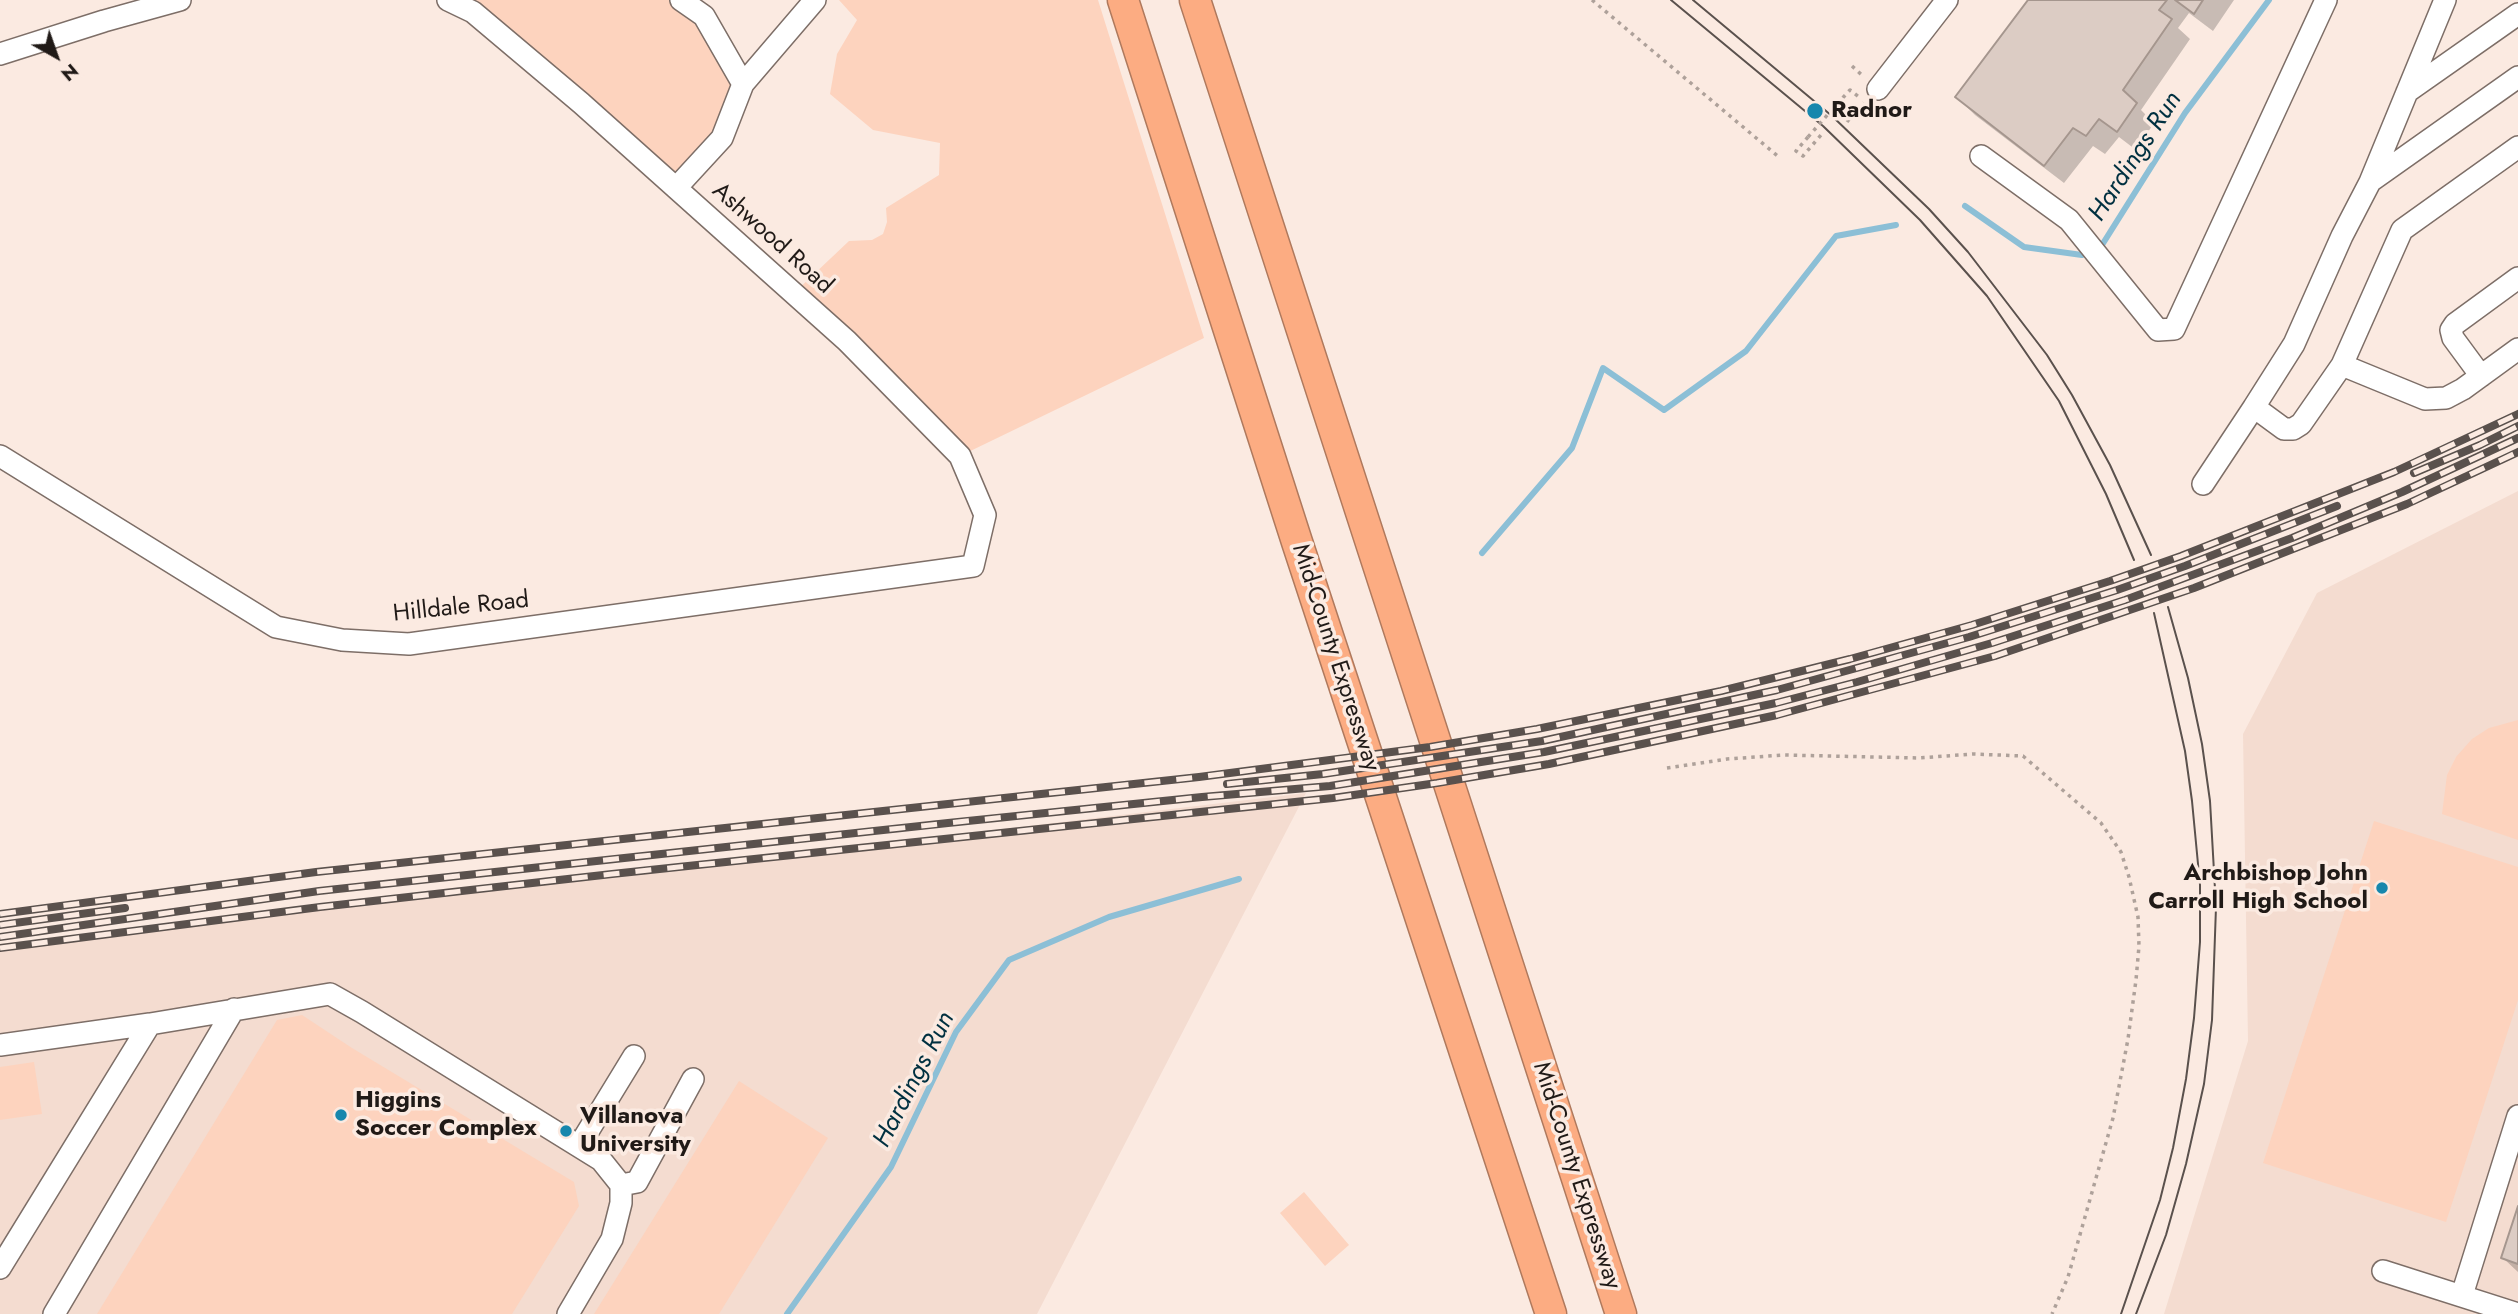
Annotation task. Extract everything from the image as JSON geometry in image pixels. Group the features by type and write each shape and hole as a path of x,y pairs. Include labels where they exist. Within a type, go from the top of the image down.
{"highway":[{"path":"1105,0 1125,51 1167,136"},
{"name":"Mid-County Expressway","path":"1123,0 1297,542 1551,1314"},
{"name":"Mid-County Expressway","path":"1195,0 1621,1314"}],"street":[{"path":"0,54 104,10 180,0"},
{"name":"Ashwood Road","path":"448,0 473,12 676,188 847,341 960,456 985,515 973,566"},
{"path":"681,0 711,8 743,84"},
{"path":"676,188 722,138 743,84 815,0"},
{"path":"1878,89 1947,0"},
{"path":"1981,156 2069,220 2158,330 2174,329 2326,0"},
{"path":"2203,484 2294,344 2342,236 2370,182 2445,0"},
{"path":"2407,92 2518,14"},
{"path":"2370,182 2518,77"},
{"path":"2254,407 2284,429 2293,429 2301,424 2342,365 2402,230 2518,147"},
{"path":"2481,376 2453,338 2451,330 2455,324 2518,278"},
{"path":"2342,365 2425,399 2446,398 2518,349"},
{"name":"Hilldale Road","path":"0,456 276,627 342,640 409,644 973,566"},
{"path":"0,1045 150,1024 330,994 601,1160 621,1185 621,1203 612,1238 568,1314"},
{"path":"54,1314 234,1009"},
{"path":"0,1268 150,1024"},
{"path":"579,1146 634,1056"},
{"path":"621,1185 637,1182 693,1079"},
{"path":"2462,1295 2518,1116"},
{"path":"2383,1270 2518,1314"}],"path":[{"path":"1592,0 1780,158"},
{"path":"1821,135 1803,156 1797,151 1850,90 1864,101 1847,122"},
{"path":"1667,768 1727,759 1784,755 1919,758 1973,754 2023,756 2101,823 2121,852 2135,904 2139,946 2136,979 2113,1118 2067,1277 2052,1314"}],"shaded area":[{"path":"448,0 681,0 743,84 722,138 676,188"},
{"path":"839,0 1098,0 1204,338 960,456 794,293 849,241 872,240 883,234 887,222 886,208 939,175 940,143 873,130 830,94 837,54 857,20"},
{"name":"Archbishop John Carroll High School","path":"2518,491 2518,1314 2164,1314 2248,1041 2243,734 2317,593"},
{"path":"2518,720 2518,840 2442,814 2447,775 2456,757 2472,739 2489,728"},
{"name":"Villanova University","path":"1306,793 1037,1314 0,1314 0,948"},
{"path":"2374,821 2518,867 2518,1000 2446,1222 2263,1163"},
{"name":"Higgins Soccer Complex","path":"302,1015 574,1182 579,1206 512,1314 97,1314 277,1020"},
{"path":"34,1062 42,1114 0,1120 0,1067"},
{"path":"739,1081 828,1138 719,1314 594,1314"},
{"path":"1304,1192 1349,1245 1325,1266 1280,1213"}],"building":[{"path":"2028,0 2167,0 2159,10 2172,19 2123,90 2137,103 2117,132 2099,119 2086,136 2073,128 2044,166 1955,97"},
{"path":"2175,0 2203,0 2194,14"},
{"path":"2518,1206 2518,1264 2501,1258"}],"waterway":[{"name":"Hardings Run","path":"1965,206 2024,247 2082,255 2102,245 2185,113 2269,0"},
{"name":"Hardings Run","path":"1482,553 1572,448 1603,368 1664,410 1746,351 1836,236 1896,225"},
{"name":"Hardings Run","path":"787,1314 891,1167 956,1032 1009,960 1109,917 1239,879"}],"tram line":[{"path":"1671,0 1823,126 1920,220 1987,296 2059,401 2106,494 2134,560"},
{"path":"1693,0 1832,116 1929,209 1968,252 2047,355 2072,395 2110,465 2151,555"},
{"path":"2136,1314 2166,1235 2186,1164 2204,1084 2212,1020 2216,907 2210,801 2202,744 2188,678 2168,607"},
{"path":"2121,1314 2160,1200 2173,1148 2194,1018 2200,942 2200,885 2192,801 2185,751 2154,613"}],"railway":[{"path":"0,914 316,872 1199,777 1430,747 1537,729 1721,691 1850,659 1972,625 2110,581 2181,556 2394,472 2518,414"},
{"path":"2414,473 2518,426"},
{"path":"0,937 319,891 948,823 1330,786 1544,752 1776,703 1992,643 2125,600 2292,538 2402,492 2518,438"},
{"path":"0,948 320,907 612,874 1333,798 1549,764 1777,715 1995,656 2194,588 2407,504 2518,452"},
{"path":"1227,784 1323,774 1542,741 1777,690 1969,637 2117,590 2337,506"},
{"path":"0,925 125,908"}],"place":[{"name":"Radnor","path":"1815,111"},
{"name":"Archbishop John Carroll High School","path":"2382,888"},
{"name":"Higgins Soccer Complex","path":"341,1115"},
{"name":"Villanova University","path":"566,1131"}]}
